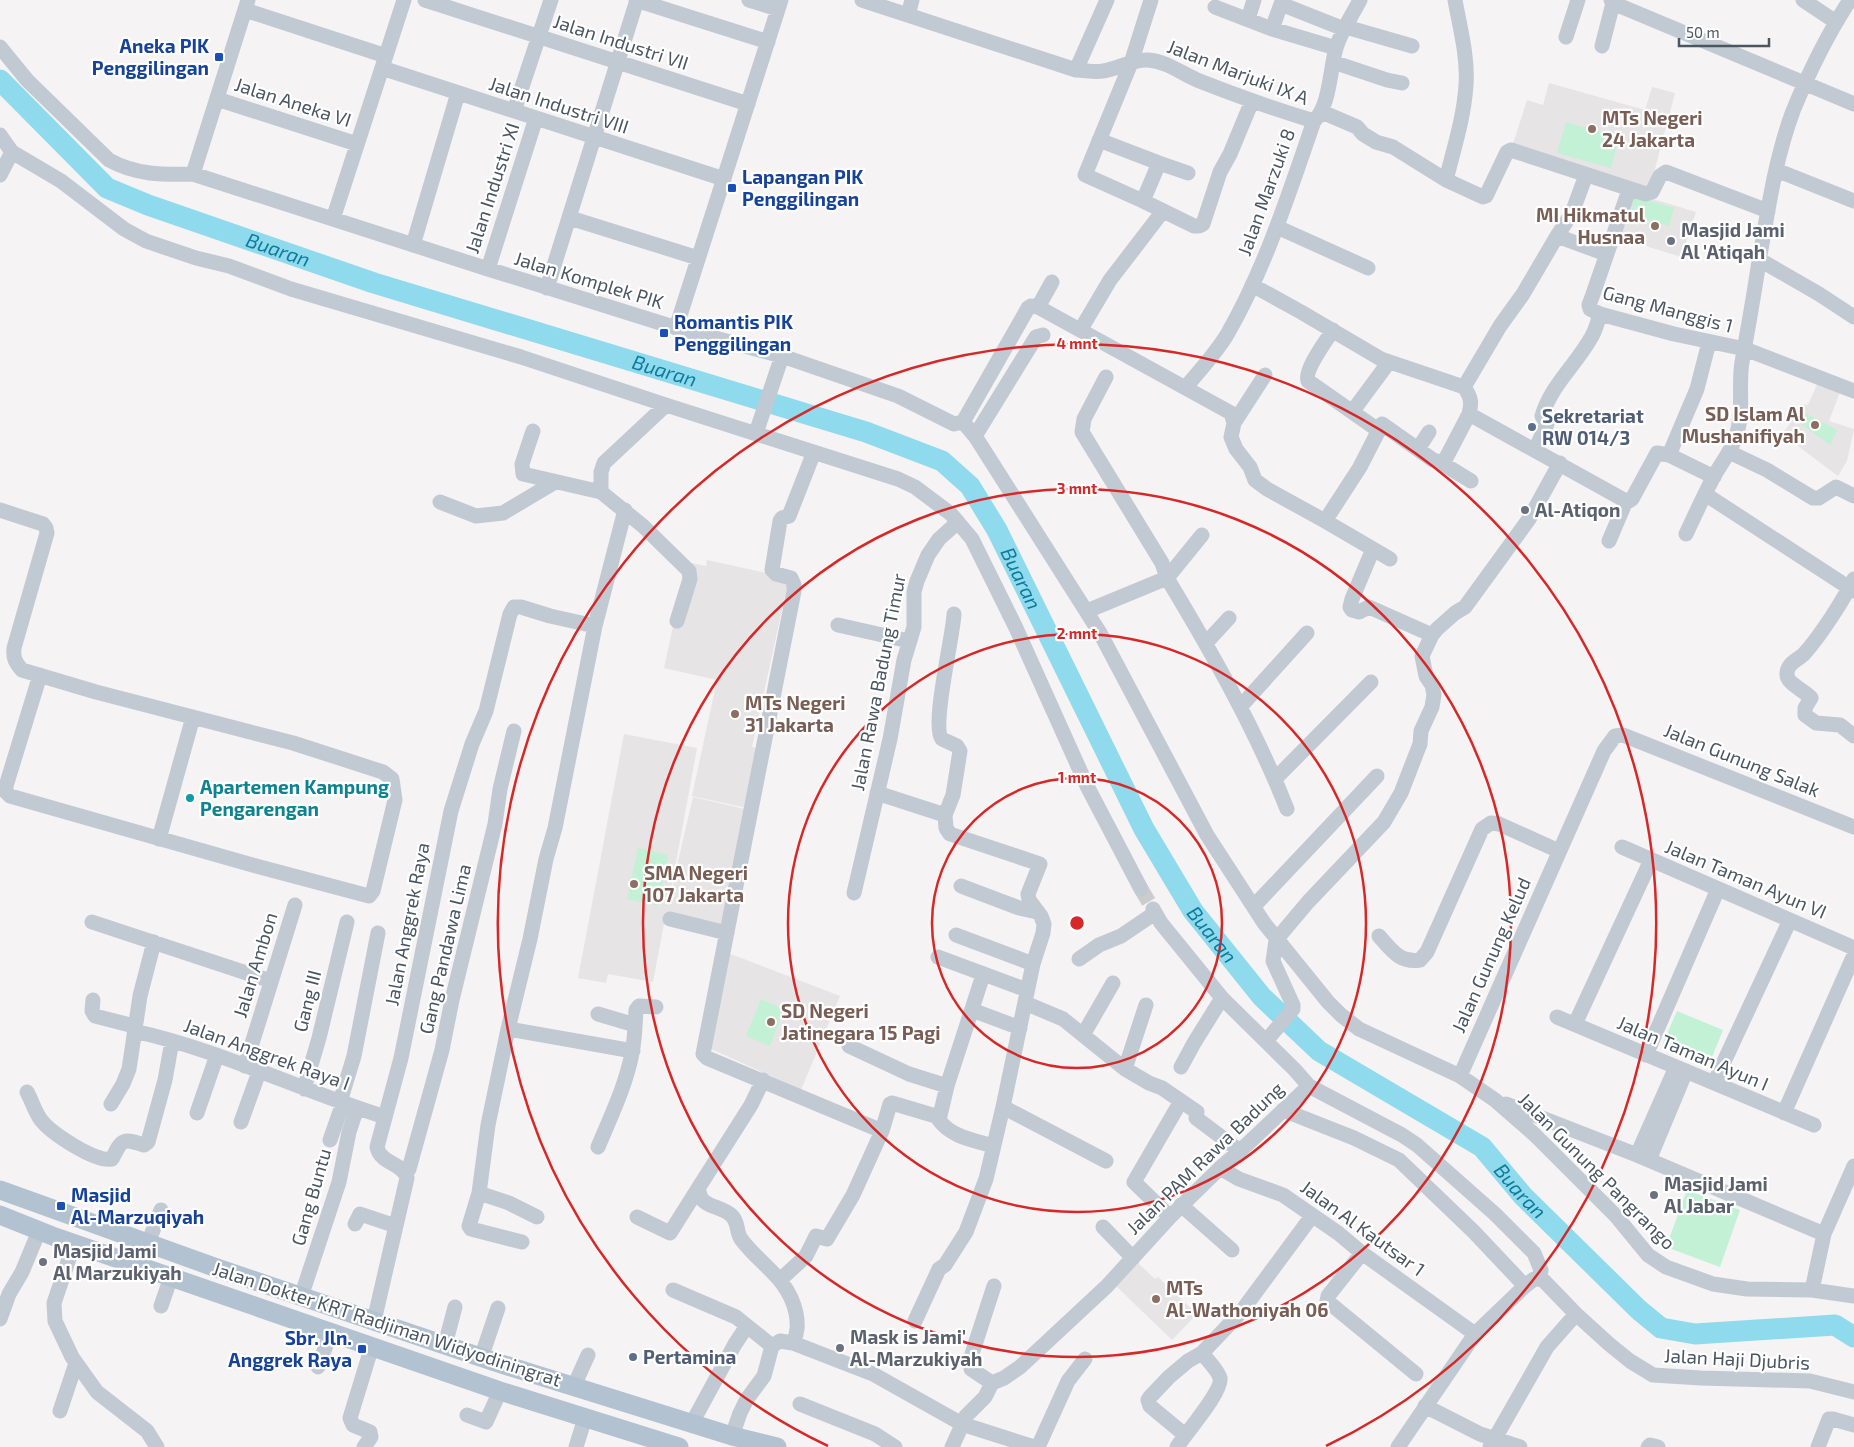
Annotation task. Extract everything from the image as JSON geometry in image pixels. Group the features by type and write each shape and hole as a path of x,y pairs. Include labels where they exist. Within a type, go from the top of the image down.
{"main road":[{"name":"Jalan Dokter KRT Radjiman Widyodiningrat","path":"0,1190 301,1297 481,1358 732,1436 777,1447"},
{"name":"Jalan Dokter KRT Radjiman Widyodiningrat","path":"1,1218 500,1391 679,1447"}],"street":[{"path":"333,219 404,0"},
{"name":"Jalan Industri VII","path":"425,0 748,104"},
{"path":"514,111 551,0"},
{"path":"548,288 637,0 768,42"},
{"path":"749,0 780,5"},
{"name":"Jalan Marjuki IX A","path":"862,0 1076,70 1102,72 1139,60 1149,60 1170,66 1190,77 1252,101 1357,127 1363,134 1376,142 1392,147 1446,180 1485,197 1508,152 1511,150 1586,175"},
{"path":"908,15 912,0"},
{"path":"1076,70 1107,0"},
{"path":"1152,0 1131,63 1085,175 1194,226 1200,226 1203,224 1220,172 1230,154 1252,101"},
{"path":"1248,19 1254,0"},
{"name":"Jalan Marzuki 8","path":"1186,387 1227,334 1252,285 1277,227 1318,116 1335,55 1345,28 1360,0"},
{"path":"1446,180 1463,113 1466,83 1465,54 1455,0"},
{"path":"1566,37 1578,0"},
{"path":"1803,0 1836,22"},
{"path":"1686,534 1714,476 1737,436 1740,420 1740,374 1744,349 1776,170 1793,111 1812,66 1850,0"},
{"path":"1602,46 1612,2 1854,104"},
{"path":"1272,29 1282,4 1345,28 1412,46"},
{"path":"0,47 27,80 109,160 122,167 140,172 167,175 194,174 247,5"},
{"name":"Jalan Industri VIII","path":"247,5 458,93 724,179"},
{"name":"Jalan Komplek PIK","path":"194,174 676,328 780,5"},
{"path":"1215,7 1335,55 1387,80 1402,83"},
{"path":"413,245 458,93"},
{"name":"Jalan Aneka VI","path":"217,99 357,144"},
{"name":"Jalan Industri XI","path":"488,269 536,118"},
{"path":"0,135 12,152 61,181 124,229 146,241 196,258 229,266 291,289 521,357 666,405 757,430 814,452 898,479 915,487 951,514 972,539 1016,628 1087,786 1141,889"},
{"path":"1099,140 1159,164 1188,172"},
{"path":"0,175 12,152"},
{"path":"1143,201 1159,164"},
{"path":"1776,170 1854,201"},
{"path":"1464,387 1500,326 1572,213 1586,175 1629,190 1649,194 1660,176 1666,172 1768,211"},
{"path":"1558,236 1606,254 1629,190"},
{"path":"1081,329 1110,280 1163,211"},
{"path":"570,218 698,258"},
{"path":"1277,227 1368,268"},
{"name":"Gang Manggis 1","path":"1606,254 1590,301 1590,309 1600,314 1744,349 1854,391"},
{"path":"1760,260 1819,294 1854,317"},
{"path":"1038,306 1052,282"},
{"path":"1252,285 1381,359 1464,387 1470,395 1472,403 1469,414 1444,460 1440,462"},
{"path":"676,328 898,396 954,424 963,422 1028,308 1038,306 1230,413 1234,423"},
{"path":"1536,450 1547,422 1542,416 1552,393 1592,336 1600,314"},
{"path":"1333,330 1308,370 1308,381 1378,430"},
{"path":"975,436 1036,337 1042,335"},
{"path":"1669,455 1697,389 1709,342"},
{"path":"757,430 782,359"},
{"path":"1352,412 1388,362"},
{"path":"1265,375 1234,423 1231,437 1236,449 1250,467 1255,480 1390,559"},
{"path":"1106,377 1084,419 1082,432 1162,563 1167,578 1241,706 1275,778 1287,809"},
{"path":"601,492 601,472 604,463 666,405"},
{"path":"1469,414 1626,501 1632,499 1656,454 1669,455 1714,476"},
{"name":"Jalan Gunung Pangrango","path":"963,422 975,436 1087,611 1207,835 1276,940 1328,1002 1359,1029 1460,1076 1495,1100 1535,1135 1616,1216 1648,1255 1666,1267 1713,1284 1747,1289 1812,1290 1854,1296"},
{"path":"1325,521 1360,467 1382,424 1433,460 1440,462 1471,481"},
{"path":"533,431 522,464 522,474 601,492 625,510 684,564 689,571 690,579 677,622"},
{"path":"1418,449 1429,432"},
{"path":"814,452 789,516 782,518 780,521 772,570 774,573 791,578 794,591 703,1054 706,1058 882,1131"},
{"path":"1729,452 1767,470 1813,498 1819,498 1836,487 1854,496"},
{"path":"1271,1037 1293,1005 1273,961 1276,940 1308,902 1384,822 1402,793 1420,744 1421,731 1432,707 1434,695 1432,684 1426,676 1422,656 1432,635 1455,612 1465,607 1529,519 1560,463"},
{"path":"440,502 476,516 503,512 555,482"},
{"path":"1705,494 1852,586 1813,642 1803,655 1792,664 1787,672 1787,676 1790,681 1811,698 1805,708 1805,715 1816,723 1840,725 1854,736"},
{"path":"1609,541 1626,501"},
{"path":"0,510 43,524 47,533 16,639 13,656 15,662 22,670 293,743 384,772 392,779 396,800 373,891 369,896 363,896 10,796 6,792 6,786 40,675"},
{"path":"522,1242 469,1228 479,1193 488,1125 546,859 555,828 595,626 625,510"},
{"name":"Jalan Rawa Badung Timur","path":"854,893 890,739 909,641 914,627 914,592 920,571 928,555 939,540 958,522"},
{"path":"1087,611 1167,578 1202,535"},
{"path":"1372,548 1350,608 1359,612 1369,606 1432,635"},
{"name":"Jalan Anggrek Raya","path":"406,1174 382,1158 378,1153 377,1147 401,1058 451,811 472,744 486,712 510,614 514,607 521,606 550,616 595,626"},
{"path":"915,1321 939,1269 945,1265 966,1232 986,1179 1033,964 1044,924 1029,900 1028,894 1040,864 950,834 946,828 945,815 953,795 960,751 957,746 942,740 938,732 942,687 954,614"},
{"path":"1206,643 1229,618"},
{"path":"838,625 909,641"},
{"path":"1241,706 1307,633"},
{"path":"1275,778 1371,682"},
{"path":"159,839 193,717"},
{"name":"Gang Pandawa Lima","path":"406,1174 442,1050 452,1000 495,824 500,789 514,731"},
{"name":"Jalan Gunung Salak","path":"1615,736 1623,735 1854,827"},
{"name":"Jalan Gunung Kelud","path":"1460,1076 1604,751 1615,736"},
{"path":"1254,906 1377,776"},
{"path":"877,794 945,815"},
{"path":"1379,936 1400,957 1410,961 1420,960 1430,945 1482,829 1492,823 1499,824 1559,851"},
{"name":"Jalan Taman Ayun VI","path":"1622,847 1854,948"},
{"path":"1575,1024 1652,860"},
{"path":"961,886 1019,908 1037,912"},
{"path":"1646,1054 1718,889"},
{"name":"Jalan Ambon","path":"245,1066 295,905"},
{"name":"Jalan PAM Rawa Badung","path":"952,1447 966,1416 985,1397 992,1383 1004,1378 1020,1366 1107,1286 1181,1205 1309,1086 1271,1037 1222,998 1161,923 1154,911 1121,936 1099,945 1079,959"},
{"path":"670,919 727,934"},
{"path":"1714,1083 1790,920"},
{"path":"92,922 271,981"},
{"name":"Gang III","path":"304,1089 319,1038 347,922"},
{"path":"330,1140 346,1104 378,933"},
{"path":"956,935 1033,964"},
{"path":"111,1104 128,1075 140,996 154,942"},
{"path":"1784,1113 1854,956"},
{"path":"938,957 983,975 1026,996 1063,1019 1124,1069 1162,1088 1198,1112 1196,1118 1240,1151"},
{"path":"983,975 947,1086 939,1120 944,1126 958,1135 993,1146"},
{"path":"1083,1035 1113,984"},
{"path":"1181,1067 1194,1042 1222,998"},
{"name":"Jalan Anggrek Raya I","path":"93,1000 92,1011 95,1016 216,1055 304,1089 385,1116"},
{"path":"1124,1069 1146,1005"},
{"path":"598,1147 619,1097 633,1051 637,1007 656,1007"},
{"path":"972,1010 1020,1028"},
{"path":"598,1014 635,1025"},
{"name":"Jalan Taman Ayun I","path":"1557,1017 1814,1126"},
{"path":"508,1029 633,1051"},
{"path":"27,1092 41,1120 56,1134 75,1147 106,1160 112,1159 120,1142 123,1140 144,1145 148,1142 165,1080 172,1041"},
{"path":"849,1046 909,1074 947,1086"},
{"path":"197,1113 216,1055"},
{"path":"1643,1158 1681,1069"},
{"path":"241,1122 259,1072"},
{"path":"637,1217 670,1233 751,1105 762,1080"},
{"path":"1309,1086 1402,1135 1417,1145 1495,1214 1534,1253 1541,1270 1533,1281 1475,1334 1398,1447"},
{"path":"1495,1100 1643,1158 1824,1234"},
{"path":"1170,1216 1134,1182 1182,1101"},
{"name":"Gang Buntu","path":"301,1297 339,1182 349,1132 346,1104"},
{"path":"780,1280 806,1256 817,1236 825,1240 827,1239 854,1195 882,1131 890,1104 939,1117"},
{"path":"1003,1107 1106,1161"},
{"name":"Jalan Haji Djubris","path":"1283,1110 1354,1138 1399,1160 1474,1232 1533,1281 1548,1284 1576,1314 1630,1361 1653,1375 1810,1381 1854,1392"},
{"path":"1812,1290 1824,1234 1854,1166"},
{"name":"Jalan Al Kautsar 1","path":"1220,1168 1239,1179 1283,1195 1338,1232 1362,1253 1475,1334"},
{"path":"374,1321 407,1178 406,1174"},
{"path":"699,1187 699,1195 702,1201 731,1215 738,1226 739,1238 780,1280 791,1298 797,1319 798,1332 794,1343"},
{"path":"479,1193 509,1203 537,1217"},
{"path":"1181,1205 1232,1250"},
{"path":"148,1243 161,1210"},
{"path":"355,1224 360,1214 396,1226"},
{"path":"1202,1353 1220,1376 1220,1385 1214,1397 1181,1441 1150,1406 1148,1400 1169,1377 1188,1361 1202,1353 1241,1312 1312,1216"},
{"path":"1102,1227 1133,1258"},
{"path":"1,1312 8,1294 22,1272 39,1230"},
{"path":"74,1244 54,1303 55,1321 76,1363 98,1392 147,1431 158,1447"},
{"path":"1362,1253 1328,1296 1327,1300 1416,1374"},
{"path":"162,1306 172,1277"},
{"path":"992,1383 972,1369 970,1360 994,1286"},
{"path":"673,1290 736,1317 772,1346"},
{"path":"445,1345 455,1307"},
{"path":"481,1358 498,1308"},
{"path":"1492,1443 1547,1347 1576,1314"},
{"path":"692,1423 735,1344 748,1326"},
{"path":"318,1367 331,1332"},
{"path":"772,1346 784,1341 794,1343 873,1374 962,1424 1036,1447 1068,1381 1085,1359"},
{"path":"364,1447 371,1437 370,1432 353,1425 350,1422 350,1418 372,1346"},
{"path":"732,1436 747,1399 764,1376 772,1346"},
{"path":"574,1386 588,1355"},
{"path":"60,1410 76,1363"},
{"path":"467,1415 486,1422 500,1391"},
{"path":"800,1404 875,1434 896,1447"},
{"path":"1425,1406 1480,1434 1492,1443 1520,1447"},
{"path":"576,1447 586,1418"},
{"path":"1818,1447 1829,1419 1833,1418 1854,1425"},
{"path":"1648,1447 1658,1447"}],"shaded area":[{"name":"MTs Negeri 24 Jakarta","path":"1549,83 1645,110 1652,87 1675,93 1650,188 1512,147 1527,100 1543,105"},
{"name":"MI Hikmatul Husnaa","path":"1630,192 1696,212 1681,257 1614,236"},
{"name":"SD Islam Al Mushanifiyah","path":"1818,382 1841,390 1829,421 1854,429 1847,461 1838,476 1782,434 1804,404 1808,405"},
{"name":"MTs Negeri 31 Jakarta","path":"707,560 789,578 752,747 760,749 747,808 692,796 717,680 664,668 687,562 706,566"},
{"name":"SMA Negeri 107 Jakarta","path":"624,734 697,748 669,900 693,797 749,810 722,926 666,913 653,982 608,974 606,983 578,978"},
{"name":"SD Negeri Jatinegara 15 Pagi","path":"728,953 840,996 801,1090 707,1047"},
{"name":"MTs Al-Wathoniyah 06","path":"1136,1261 1155,1279 1158,1277 1197,1314 1172,1340 1114,1284"}],"green space":[{"path":"1566,122 1619,137 1611,168 1557,153"},
{"path":"1635,196 1674,208 1669,226 1630,215"},
{"path":"1805,413 1837,430 1830,445 1800,423"},
{"path":"638,848 668,855 658,906 627,899"},
{"path":"761,999 784,1009 770,1046 746,1036"},
{"path":"1677,1011 1723,1030 1710,1062 1663,1043"},
{"path":"1687,1190 1740,1210 1720,1267 1666,1247"}],"waterway":[{"name":"Buaran","path":"0,80 107,188 148,205 374,283 866,432 942,461 970,486 997,530 1144,829 1193,911 1262,997 1319,1051 1482,1147 1523,1196 1639,1310 1661,1328 1695,1334 1835,1325 1854,1337"}],"tunnel":[{"path":"1141,889 1153,909"}],"place":[{"name":"Aneka PIK Penggilingan","path":"219,57"},
{"name":"MTs Negeri 24 Jakarta","path":"1592,129"},
{"name":"Lapangan PIK Penggilingan","path":"732,188"},
{"name":"MI Hikmatul Husnaa","path":"1655,226"},
{"name":"Masjid Jami Al 'Atiqah","path":"1671,241"},
{"name":"Romantis PIK Penggilingan","path":"664,333"},
{"name":"SD Islam Al Mushanifiyah","path":"1815,425"},
{"name":"Sekretariat RW 014/3","path":"1532,427"},
{"name":"Al-Atiqon","path":"1525,510"},
{"name":"MTs Negeri 31 Jakarta","path":"735,714"},
{"name":"Apartemen Kampung Pengarengan","path":"190,798"},
{"name":"SMA Negeri 107 Jakarta","path":"634,884"},
{"name":"SD Negeri Jatinegara 15 Pagi","path":"771,1022"},
{"name":"Masjid Jami Al Jabar","path":"1654,1195"},
{"name":"Masjid Al-Marzuqiyah","path":"61,1206"},
{"name":"Masjid Jami Al Marzukiyah","path":"43,1262"},
{"name":"MTs Al-Wathoniyah 06","path":"1156,1299"},
{"name":"Mask is Jami' Al-Marzukiyah","path":"840,1348"},
{"name":"Sbr. Jln. Anggrek Raya","path":"362,1349"},
{"name":"Pertamina","path":"633,1357"}]}
